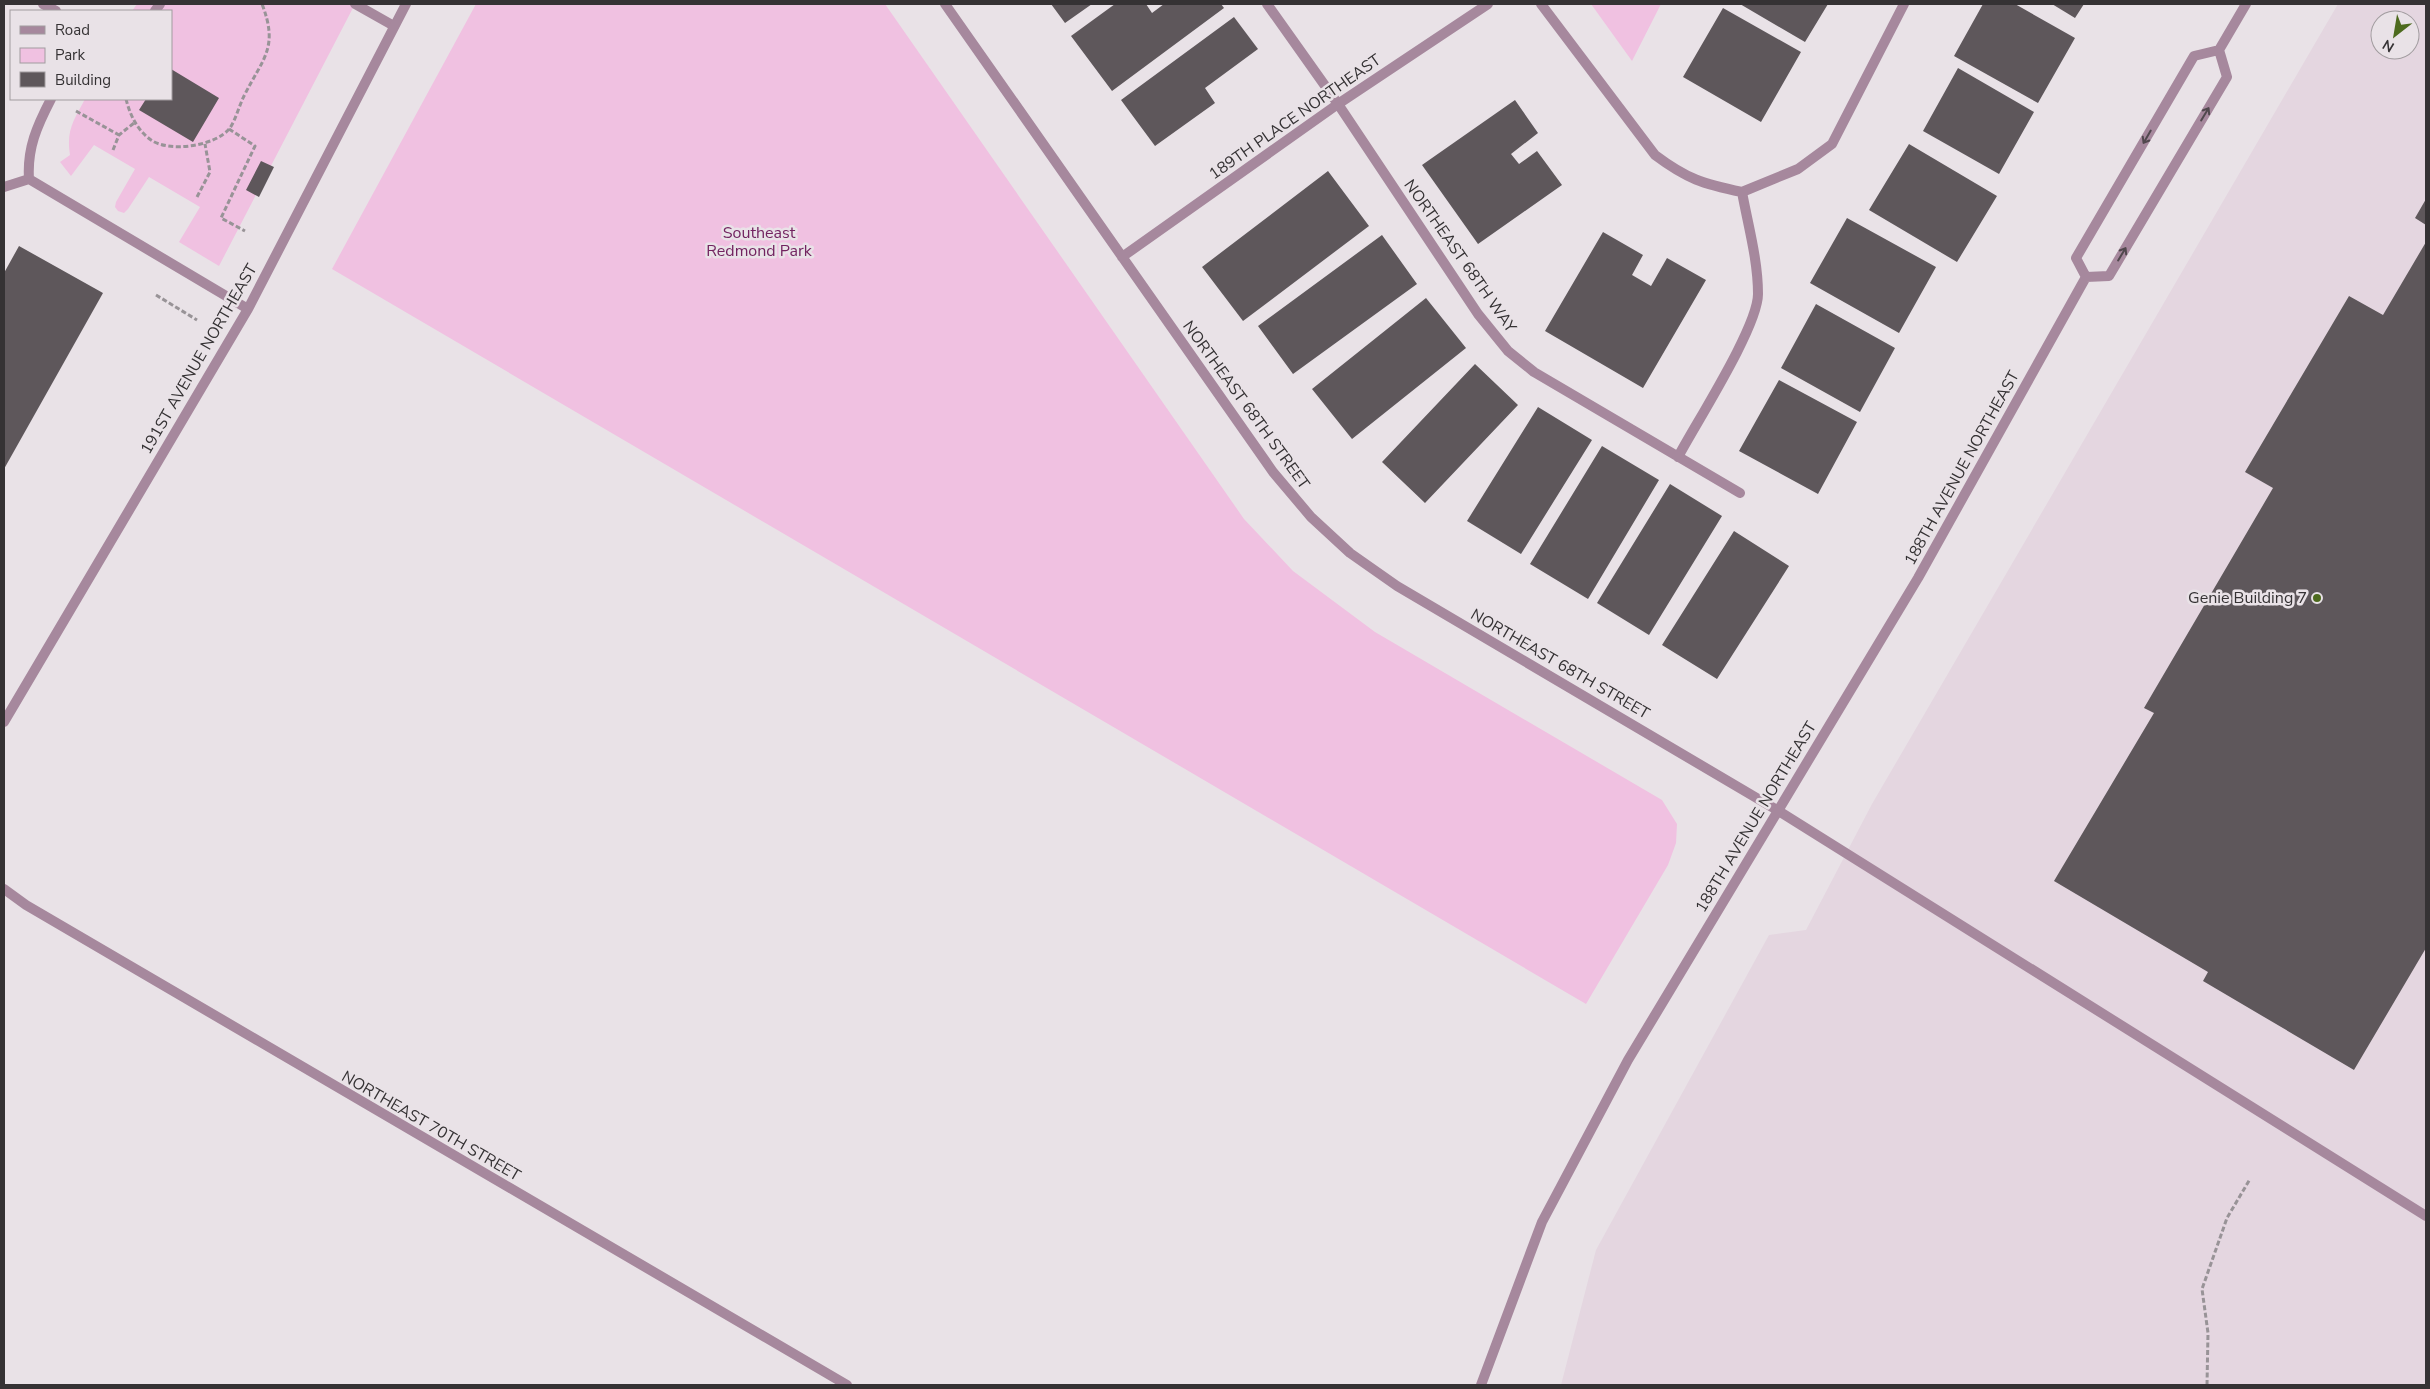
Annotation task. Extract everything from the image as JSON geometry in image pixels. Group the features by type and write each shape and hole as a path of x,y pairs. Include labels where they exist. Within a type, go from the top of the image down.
{"street":[{"path":"43,4 54,10"},
{"path":"354,4 394,26"},
{"name":"191ST AVENUE NORTHEAST","path":"4,722 248,309 406,4"},
{"name":"NORTHEAST 68TH STREET","path":"945,4 1273,472 1311,517 1350,552 1397,586 1777,810 2426,1216"},
{"name":"NORTHEAST 68TH WAY","path":"1267,4 1338,104 1478,314 1508,351 1534,372 1740,493"},
{"name":"189TH PLACE NORTHEAST","path":"1122,257 1338,104 1488,4"},
{"path":"1541,4 1655,155 1681,174 1710,186 1742,192 1798,169 1832,144 1904,4"},
{"path":"2219,50 2227,77 2109,276 2086,277 2076,258 2194,56 2219,50 2246,4"},
{"path":"29,179 28,163 33,135 50,100"},
{"path":"4,187 29,179 248,309"},
{"path":"1678,457 1745,334 1758,296 1756,264 1742,192"},
{"name":"188TH AVENUE NORTHEAST","path":"1481,1385 1542,1222 1628,1060 1918,578 2086,277"},
{"name":"NORTHEAST 70TH STREET","path":"4,889 34,910 847,1385"}],"path":[{"path":"126,100 134,123 152,141 178,148 205,144 230,129 270,47 270,24 262,4"},
{"path":"69,107 119,135"},
{"path":"113,150 119,135 134,123"},
{"path":"230,129 255,146 220,218 245,231"},
{"path":"197,197 210,172 205,144"},
{"path":"156,295 197,320"},
{"path":"2207,1385 2208,1333 2202,1289 2227,1218 2250,1179"}],"shaded area":[{"path":"2338,4 2426,4 2426,1385 1561,1385 1596,1250 1769,935 1806,930 1872,804"}],"green space":[{"path":"137,4 355,4 219,266 179,242 200,207 149,177 124,213 118,211 115,207 116,202 135,169 94,145 71,176 60,162 70,155 70,132 74,119 84,100 172,100 172,10 133,10"},
{"name":"Southeast Redmond Park","path":"476,4 885,4 1244,519 1293,571 1375,632 1662,800 1677,824 1676,843 1668,865 1586,1004 332,269"},
{"path":"1591,4 1661,4 1632,61"}],"building":[{"path":"1051,4 1092,4 1065,23"},
{"path":"1115,4 1146,4 1152,13 1164,4 1221,4 1224,8 1112,91 1071,36"},
{"path":"1740,4 1828,4 1805,42"},
{"path":"1983,4 2015,4 2075,38 2038,103 1954,56"},
{"path":"2052,4 2084,4 2075,18"},
{"path":"1723,8 1801,52 1761,122 1683,77"},
{"path":"1234,17 1258,49 1205,88 1215,103 1155,146 1121,100"},
{"path":"1958,68 2034,112 1999,174 1923,131"},
{"path":"172,70 219,98 193,142 139,110 145,100 172,100"},
{"path":"1515,100 1538,133 1511,154 1519,164 1537,151 1562,185 1478,244 1422,165"},
{"path":"1909,144 1997,196 1957,262 1869,210"},
{"path":"261,161 274,167 259,197 246,190"},
{"path":"1328,171 1369,226 1243,321 1202,267"},
{"path":"2426,199 2426,225 2415,218"},
{"path":"1847,218 1936,267 1899,333 1810,283"},
{"path":"1603,232 1643,255 1632,275 1651,286 1667,258 1706,280 1643,388 1545,331"},
{"path":"1382,235 1417,284 1293,374 1258,326"},
{"name":"Genie Building 7","path":"2426,242 2426,948 2354,1070 2203,981 2208,972 2054,881 2154,713 2144,708 2273,488 2245,472 2349,296 2383,315"},
{"path":"19,246 103,293 4,469 4,273"},
{"path":"1426,298 1466,348 1352,439 1312,389"},
{"path":"1816,304 1895,348 1860,412 1781,368"},
{"path":"1475,364 1518,405 1425,503 1382,462"},
{"path":"1779,380 1857,422 1818,494 1739,451"},
{"path":"1538,407 1592,440 1521,554 1467,521"},
{"path":"1602,446 1659,480 1588,599 1530,564"},
{"path":"1670,484 1722,516 1649,635 1597,603"},
{"path":"1734,531 1789,566 1717,679 1662,645"}],"place":[{"name":"Genie Building 7","path":"2317,598"}]}
